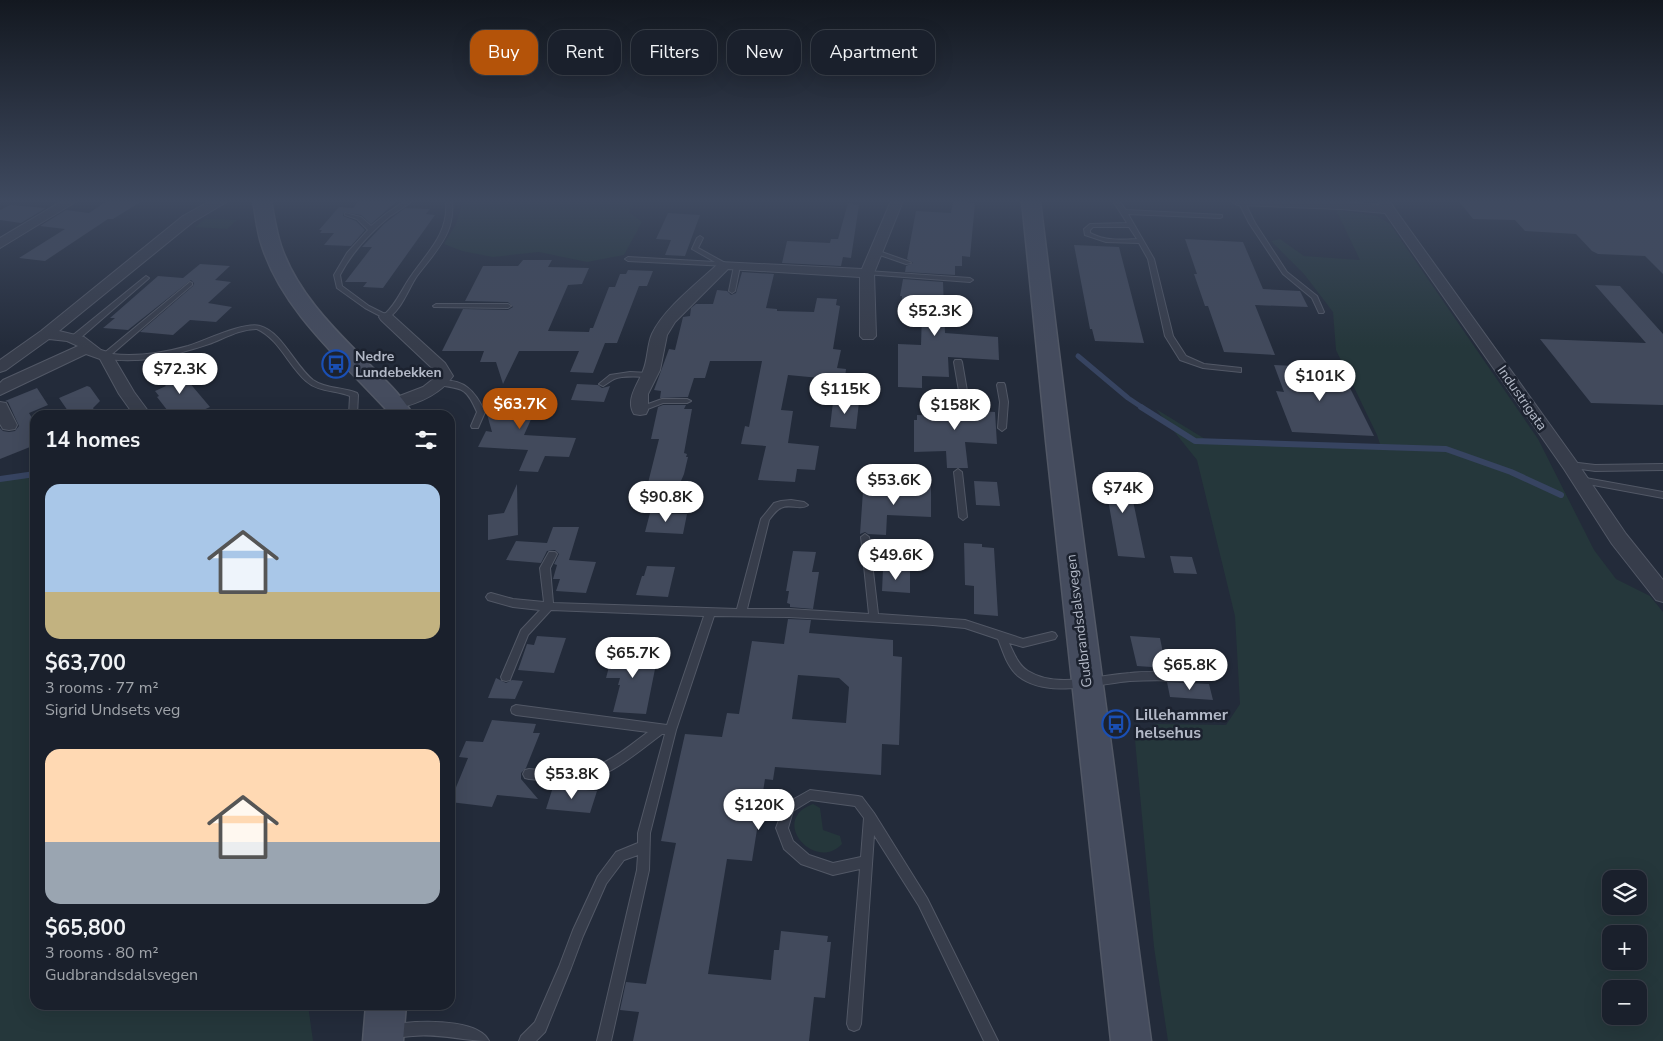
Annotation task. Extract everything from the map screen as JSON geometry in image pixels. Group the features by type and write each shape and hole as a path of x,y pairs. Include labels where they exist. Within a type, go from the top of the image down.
{"main road":[{"path":"273,250 312,316 398,410"},
{"name":"Gudbrandsdalsvegen","path":"1037,250 1086,682 1131,1041"}],"street":[{"path":"0,367 46,334 150,250"},
{"name":"Industrigata","path":"1417,250 1570,465 1619,539 1663,594"},
{"path":"868,336 867,273 876,252"},
{"path":"640,410 640,394 649,375 659,335 669,319 731,265 867,273"},
{"path":"386,317 439,366 445,376 440,383 398,410"},
{"path":"46,334 81,343 90,352 106,356 127,394 139,410"},
{"path":"0,390 81,343"},
{"path":"0,407 9,425"}],"lane":[{"path":"355,250 339,269 337,279 339,287 367,307 386,317 396,307 414,276 434,250"},
{"path":"696,250 731,265"},
{"path":"1146,250 1152,259 1169,336 1183,358 1204,366 1238,370"},
{"path":"1269,250 1284,273 1315,297 1321,312"},
{"path":"876,252 908,263"},
{"path":"628,259 731,265"},
{"path":"731,265 732,291"},
{"path":"867,273 970,280"},
{"path":"81,343 146,278"},
{"path":"106,356 190,284"},
{"path":"436,306 508,306"},
{"path":"106,356 127,358 166,352 192,347 251,327 259,328 270,336 309,380 321,388 354,395 353,410"},
{"path":"958,362 962,391"},
{"path":"602,384 608,378 615,376 649,375"},
{"path":"440,383 455,383 467,388 474,397 481,412 476,426"},
{"path":"1001,385 1004,402 1002,428"},
{"path":"640,410 662,402 687,401"},
{"path":"1570,465 1595,468 1663,467"},
{"path":"958,472 963,517"},
{"path":"1580,480 1663,495"},
{"path":"741,612 765,518 774,506 786,502 804,505"},
{"path":"865,537 874,617"},
{"path":"506,677 524,633 549,606 545,568 552,554"},
{"path":"490,597 513,603 549,606 874,617 965,624 1002,638 1023,643 1052,636"},
{"path":"604,1041 643,870 644,833 665,730 710,612"},
{"path":"1002,638 1015,665 1024,674 1040,681 1057,684 1140,676 1184,677"},
{"path":"516,710 665,730"},
{"path":"529,774 568,778 588,775 607,768 665,730"},
{"path":"866,862 833,868 804,860 788,845 782,828 789,808 810,795 858,801 923,902 990,1041"},
{"path":"854,1024 870,817"},
{"path":"526,1041 540,1027 577,934 602,880 620,856 643,847"},
{"path":"384,1026 447,1030 472,1035 482,1041"}],"shaded area":[{"path":"458,250 627,250 624,255 587,262 539,252 493,257"},
{"path":"1280,250 1295,250 1304,256 1360,260 1355,250 1408,250 1538,439 1594,550 1616,579 1650,596 1663,612 1663,1041 1168,1041 1154,947 1135,740 1154,724 1226,725 1240,704 1235,616 1197,460 1156,409 1205,439 1381,447 1336,350 1333,312 1304,274"},
{"path":"30,474 30,1010 309,1010 313,1041 0,1041 0,479"},
{"path":"813,804 820,808 823,830 840,836 842,844 831,851 820,852 809,848 800,841 795,831 795,821 800,812"}],"building":[{"path":"32,250 62,250 45,261 19,258"},
{"path":"370,250 410,250 383,288 363,287 367,282 345,282"},
{"path":"667,250 687,250 685,256 665,255"},
{"path":"785,250 852,250 851,258 843,257 841,266 782,263"},
{"path":"909,250 971,250 970,257 962,256 962,266 955,266 955,275 905,272 906,266 913,263 907,259"},
{"path":"1075,250 1120,250 1144,343 1095,341 1092,329 1090,329"},
{"path":"1189,250 1246,250 1263,289 1300,291 1308,307 1255,305 1275,355 1224,352 1208,306 1205,306 1194,274 1197,274"},
{"path":"1591,250 1663,250 1663,274 1645,256 1598,254"},
{"path":"523,260 552,260 548,267 589,268 582,284 568,285 548,331 589,332 590,328 593,328 609,287 615,287 620,274 626,274 628,270 653,271 647,286 639,286 617,343 605,343 593,373 570,372 579,351 519,351 503,384 496,362 480,362 484,351 442,351 463,309 508,310 513,307 508,302 465,301 483,266 518,266"},
{"path":"200,264 230,266 215,280 231,282 208,303 232,307 216,322 190,320 173,335 140,332 193,286 194,283 191,280 128,330 103,328 115,318 110,318 158,276 183,278"},
{"path":"742,272 774,274 766,308 777,309 777,311 814,312 817,298 837,299 836,305 840,306 833,349 841,350 837,368 846,369 844,388 819,386 820,378 788,375 781,410 793,411 788,443 819,446 815,470 797,469 795,482 758,480 766,446 741,444 745,426 749,427 762,361 710,361 705,378 694,378 688,397 660,398 661,391 654,390 669,349 675,350 683,317 690,316 691,308 696,304 713,304 717,290 727,291 731,295 736,293"},
{"path":"903,279 943,282 945,333 998,337 999,360 948,357 949,377 922,376 922,388 898,387 898,344 921,345 922,314 902,313 902,296 900,296"},
{"path":"1595,285 1620,286 1663,334 1663,405 1591,403 1540,339 1646,343"},
{"path":"1274,365 1340,368 1374,436 1292,432 1276,391 1284,392"},
{"path":"177,368 210,407 203,410 167,410 157,397 159,396 155,391 166,386 163,383 166,382 160,375"},
{"path":"577,384 598,385 602,388 610,386 604,402 571,400"},
{"path":"87,386 90,387 100,401 93,408 94,410 67,410 59,398"},
{"path":"37,388 48,405 36,410 30,410 30,447 0,459 0,428 3,431 9,432 15,431 19,426 8,402 5,401"},
{"path":"519,388 523,389 533,415 524,435 576,438 569,457 545,456 538,472 519,471 528,450 478,447 486,431 492,432 483,400 488,396"},
{"path":"956,394 975,395 975,411 995,412 997,444 965,442 968,468 947,468 946,451 914,452 914,420 917,420 917,415 956,416"},
{"path":"833,402 859,402 856,429 830,427"},
{"path":"663,405 686,405 684,409 692,409 684,453 688,457 681,481 669,481 664,507 642,507 659,439 651,439 658,407"},
{"path":"1098,474 1131,475 1134,496 1132,496 1145,558 1118,556 1107,494 1101,494"},
{"path":"974,481 997,482 1000,506 976,505"},
{"path":"905,482 931,483 931,517 887,515 886,535 868,534 865,532 860,534 863,491 905,493"},
{"path":"517,484 518,535 488,540 488,515 504,513"},
{"path":"650,513 687,514 683,534 645,532"},
{"path":"553,527 579,527 569,560 596,562 586,593 556,591 560,579 553,579 557,565 554,564 559,554 555,550 547,551 541,563 506,560 516,541 547,543"},
{"path":"964,543 982,544 982,547 994,548 998,616 974,614 974,586 965,585"},
{"path":"793,551 816,552 812,572 819,572 813,609 790,607 790,604 787,603 789,591 786,591"},
{"path":"1170,556 1192,557 1197,574 1174,573"},
{"path":"647,566 675,567 668,597 636,595"},
{"path":"883,569 910,571 910,593 882,591"},
{"path":"788,619 811,620 809,633 893,640 893,656 902,657 899,745 882,744 881,775 775,767 773,780 765,779 752,861 727,859 708,974 771,980 774,950 779,950 781,931 828,936 827,942 831,942 825,998 814,997 809,1041 633,1041 639,1012 620,1010 626,982 646,984 676,843 661,841 685,734 722,737 727,713 739,714 752,641 784,644","holes":["798,675 839,678 849,687 846,723 792,719"]},
{"path":"537,636 566,638 554,673 518,670 527,644 534,645"},
{"path":"1130,636 1160,638 1166,668 1137,666"},
{"path":"628,648 646,648 645,653 658,654 646,714 613,712 620,678 606,678 613,652 626,652"},
{"path":"496,678 506,683 512,680 523,681 515,699 488,698"},
{"path":"1167,682 1209,684 1213,700 1170,697"},
{"path":"492,720 536,724 533,733 540,733 526,768 521,773 521,779 538,799 497,795 492,807 455,803 455,790 468,758 459,757 466,741 483,742"},
{"path":"553,787 597,791 590,813 546,809"}],"waterway":[{"path":"1078,356 1128,398 1143,408"},
{"path":"1141,407 1195,441 1446,449 1511,472 1561,495"},
{"path":"0,479 30,475"}],"place":[{"name":"Nedre Lundebekken","path":"336,364"},
{"name":"Lillehammer helsehus","path":"1116,724"}]}
